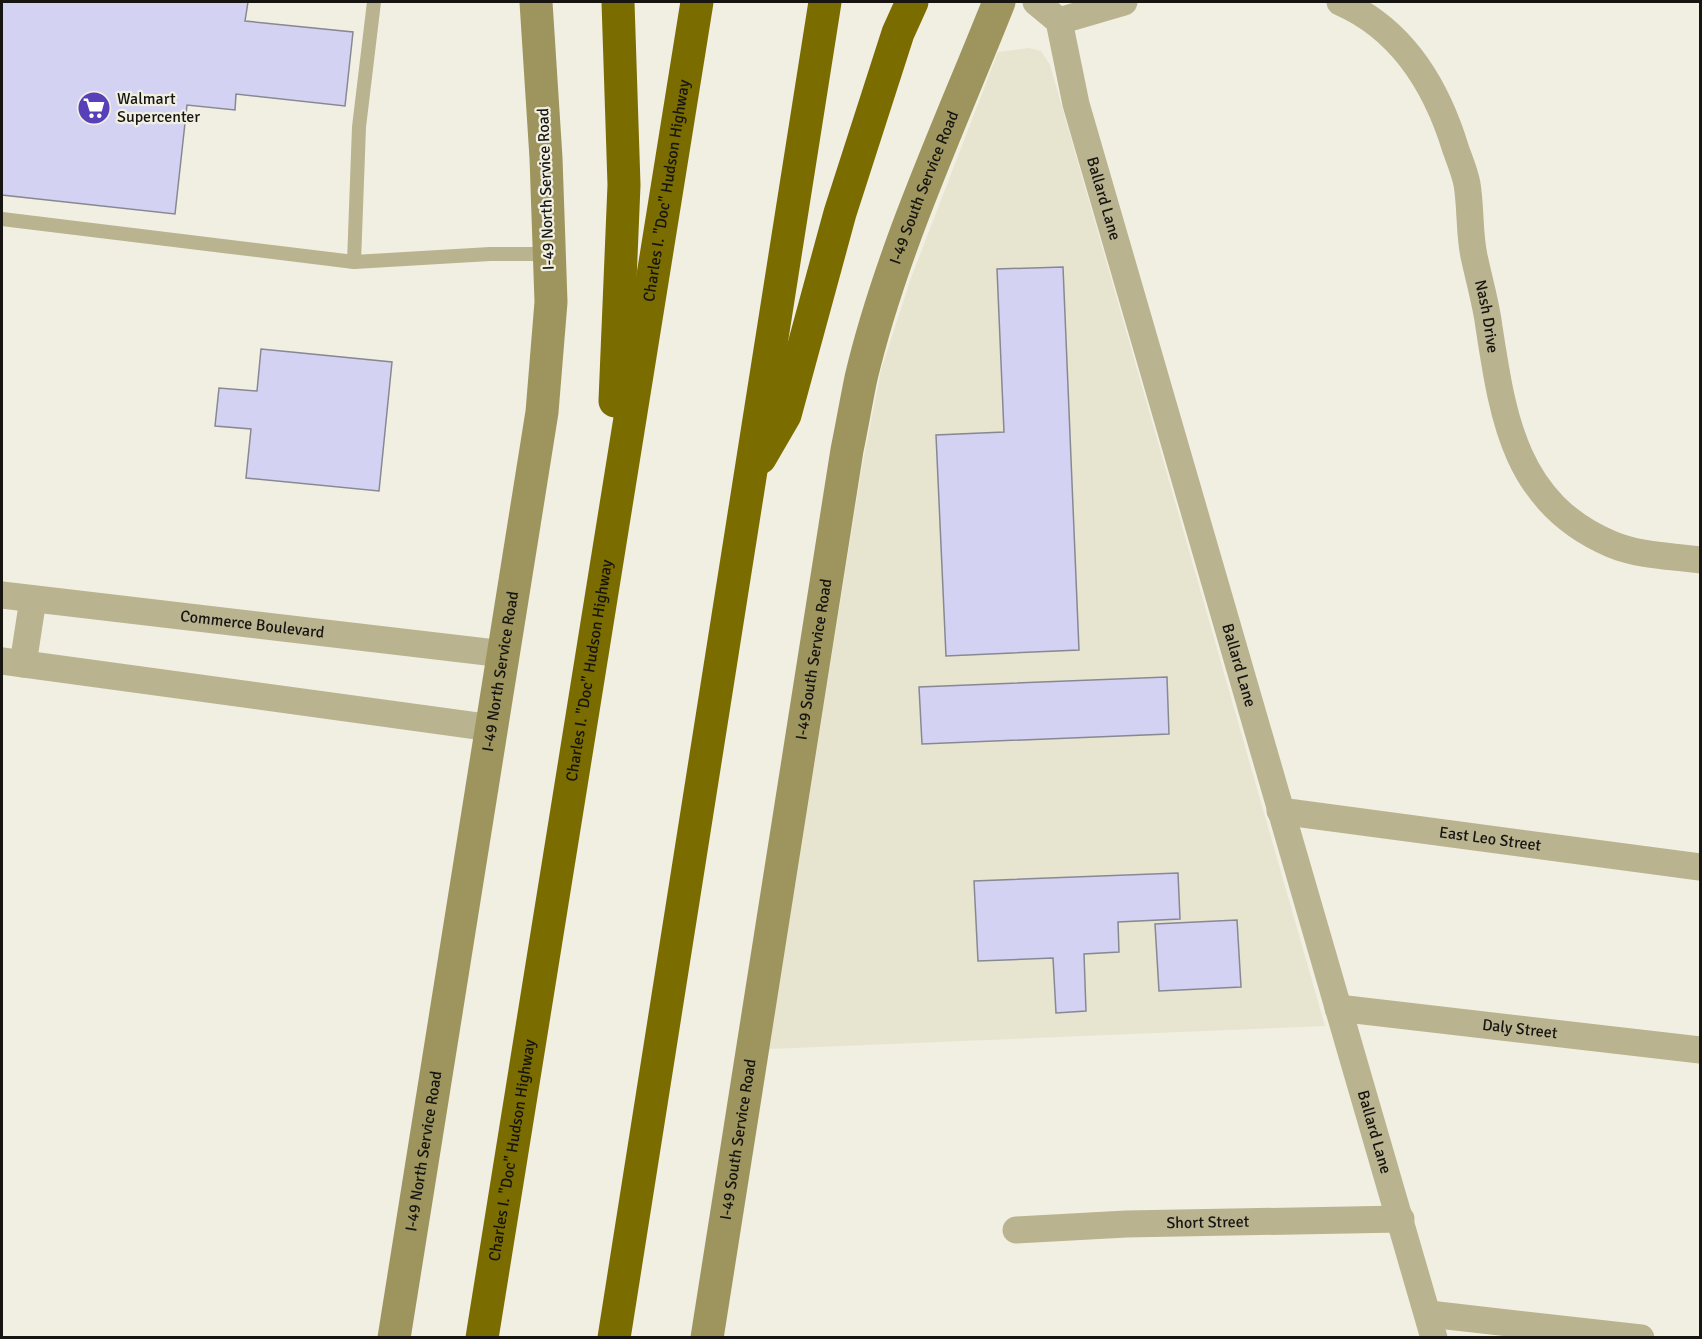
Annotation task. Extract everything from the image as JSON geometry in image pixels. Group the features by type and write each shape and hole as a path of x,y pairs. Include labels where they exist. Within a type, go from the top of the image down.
{"highway":[{"path":"600,621 620,331 624,185 618,2"},
{"name":"Charles I. \"Doc\" Hudson Highway","path":"482,1338 600,621 697,2"},
{"path":"614,1338 825,2"},
{"path":"751,472 785,415 840,213 898,33 912,2"}],"street":[{"name":"I-49 North Service Road","path":"394,1338 542,412 551,302 536,2"},
{"name":"I-49 South Service Road","path":"707,1338 847,450 861,377 882,306 907,236 999,2"},
{"path":"1036,2 1059,21 1124,2"},
{"name":"Nash Drive","path":"1340,2 1382,28 1409,54 1430,83 1446,117 1467,184 1474,257 1484,291 1501,402 1511,440 1528,473 1551,502 1572,520 1612,544 1648,554 1701,560"},
{"name":"Ballard Lane","path":"1059,21 1076,104 1160,383 1280,811 1431,1326"},
{"name":"Commerce Boulevard","path":"2,595 504,654"},
{"path":"33,598 12,663 492,728"},
{"name":"East Leo Street","path":"1280,811 1701,867"},
{"name":"Daly Street","path":"1338,1008 1701,1050"},
{"name":"Short Street","path":"1016,1230 1126,1224 1401,1219"},
{"path":"1431,1326 1641,1338"}],"lane":[{"path":"354,262 359,127 374,2"},
{"path":"2,219 354,262 490,254 550,254"}],"shaded area":[{"path":"1029,48 1041,51 1050,65 1325,1026 769,1049 862,466 881,370 911,278 998,52"}],"building":[{"name":"Walmart Supercenter","path":"2,2 248,2 245,21 353,32 345,106 236,94 235,110 187,105 175,214 2,195"},
{"path":"1063,267 1079,650 946,656 936,435 1004,432 997,269"},
{"path":"261,349 392,362 379,491 246,478 251,429 215,426 219,388 257,391"},
{"path":"1167,677 1169,734 922,744 919,687"},
{"path":"1178,873 1180,919 1118,922 1119,952 1084,954 1086,1011 1056,1013 1053,958 978,961 974,881"},
{"path":"1237,920 1241,987 1159,991 1155,924"}],"place":[{"name":"Walmart Supercenter","path":"94,108"}]}
